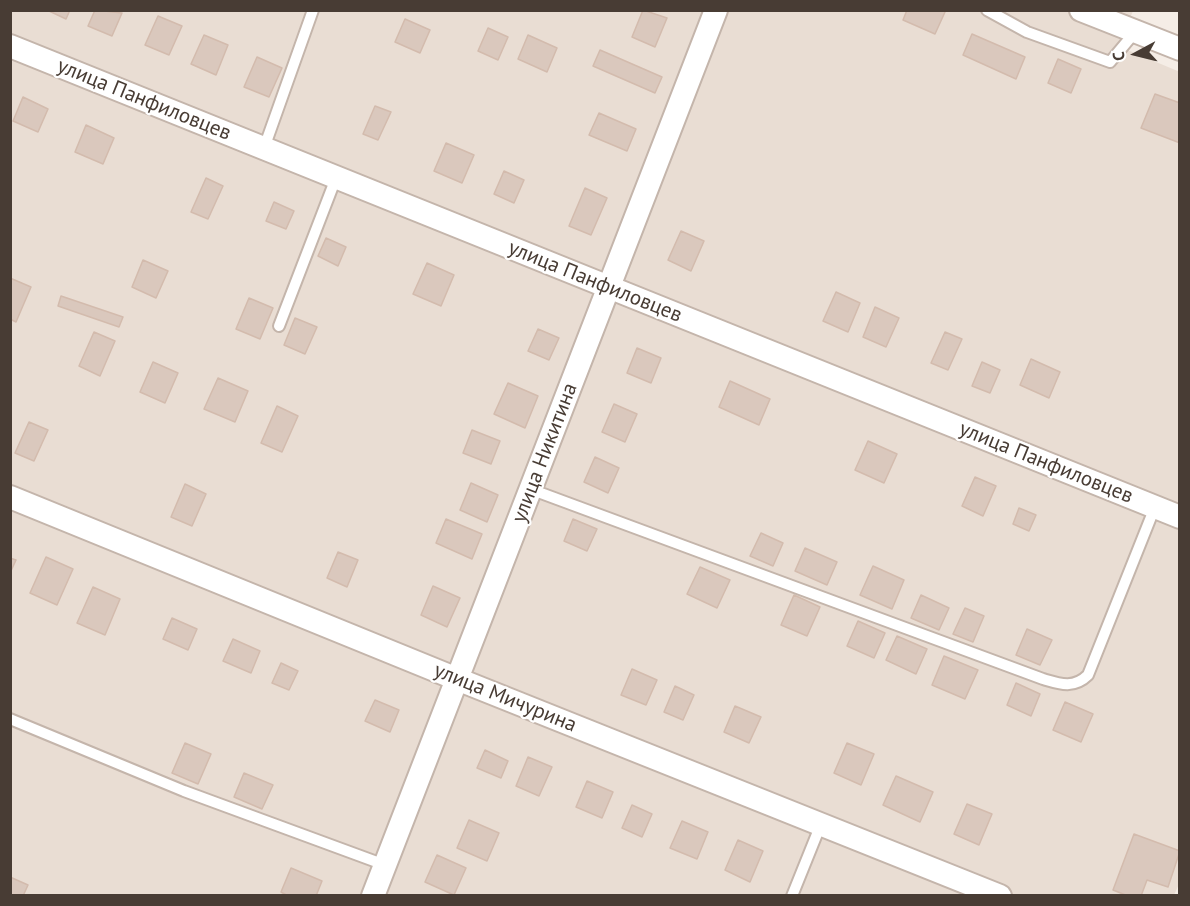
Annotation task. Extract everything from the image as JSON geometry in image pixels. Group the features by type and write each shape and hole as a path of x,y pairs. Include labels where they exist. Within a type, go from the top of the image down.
{"street":[{"name":"улица Никитина","path":"373,896 716,10"},
{"path":"1081,10 1179,49"},
{"name":"улица Панфиловцев","path":"10,46 1179,517"},
{"name":"улица Мичурина","path":"10,497 1000,896"}],"lane":[{"path":"264,148 313,10"},
{"path":"987,10 1027,32 1110,62 1136,31"},
{"path":"279,326 336,178"},
{"path":"530,489 1044,679 1072,685 1081,682 1088,675 1155,507"},
{"path":"10,719 184,791 385,865"},
{"path":"792,896 821,824"}],"shaded area":[{"path":"10,11 1133,11 1118,46 1180,72 1180,882 1174,895 11,895"}],"building":[{"path":"47,10 70,10 66,19"},
{"path":"95,10 122,13 112,36 88,26"},
{"path":"643,10 667,18 655,47 632,37"},
{"path":"907,10 943,10 945,12 935,34 903,20"},
{"path":"158,16 182,26 169,55 145,45"},
{"path":"405,19 430,30 420,53 395,42"},
{"path":"488,28 508,37 498,60 478,51"},
{"path":"972,34 1025,57 1016,79 963,55"},
{"path":"204,35 228,45 216,75 191,64"},
{"path":"528,35 557,48 547,72 518,59"},
{"path":"600,50 662,77 655,93 593,66"},
{"path":"257,57 282,68 269,97 244,87"},
{"path":"1058,59 1081,69 1071,93 1048,83"},
{"path":"1155,94 1180,103 1180,143 1141,128"},
{"path":"23,97 48,109 38,132 13,121"},
{"path":"375,106 391,112 378,140 363,134"},
{"path":"599,113 636,129 627,151 589,135"},
{"path":"86,125 114,138 103,164 75,152"},
{"path":"446,143 474,155 462,183 434,171"},
{"path":"504,171 524,180 514,203 494,194"},
{"path":"206,178 223,186 208,219 191,212"},
{"path":"585,188 607,198 591,235 569,226"},
{"path":"274,202 294,211 286,229 266,221"},
{"path":"681,231 704,241 691,271 668,260"},
{"path":"326,238 346,247 338,266 318,256"},
{"path":"143,260 168,271 156,298 132,287"},
{"path":"427,263 454,275 441,306 413,294"},
{"path":"10,278 31,287 16,322 10,319"},
{"path":"836,292 860,303 848,332 823,321"},
{"path":"61,296 123,317 119,327 58,306"},
{"path":"249,298 273,308 260,339 236,329"},
{"path":"875,307 899,318 886,347 863,337"},
{"path":"295,318 317,327 305,354 284,345"},
{"path":"538,329 559,338 549,360 528,351"},
{"path":"94,332 115,341 100,376 79,366"},
{"path":"945,332 962,339 948,370 931,363"},
{"path":"637,348 661,358 651,383 627,373"},
{"path":"1031,359 1060,372 1049,398 1020,385"},
{"path":"153,362 178,373 165,403 140,392"},
{"path":"982,362 1000,370 990,393 972,386"},
{"path":"218,378 248,391 235,422 204,409"},
{"path":"730,381 770,399 759,425 719,407"},
{"path":"508,383 538,396 525,428 494,414"},
{"path":"614,404 637,414 625,442 602,432"},
{"path":"277,406 298,416 282,452 261,443"},
{"path":"29,422 48,430 34,461 15,453"},
{"path":"472,430 500,441 491,464 463,453"},
{"path":"868,441 897,454 884,483 855,470"},
{"path":"595,457 619,468 608,493 584,482"},
{"path":"975,477 996,486 983,516 962,506"},
{"path":"471,483 498,495 487,522 460,510"},
{"path":"185,484 206,494 192,526 171,517"},
{"path":"1019,508 1036,515 1029,531 1013,524"},
{"path":"446,519 482,534 472,559 436,543"},
{"path":"573,519 597,529 587,551 564,541"},
{"path":"761,533 783,543 773,566 750,556"},
{"path":"805,548 837,562 827,585 795,571"},
{"path":"338,552 358,560 347,587 327,578"},
{"path":"46,557 73,569 57,605 30,593"},
{"path":"10,558 16,560 10,573"},
{"path":"873,566 904,580 892,609 860,595"},
{"path":"700,567 730,580 717,608 687,594"},
{"path":"433,586 460,598 447,627 421,615"},
{"path":"93,587 120,599 105,635 77,623"},
{"path":"794,595 820,607 807,636 781,625"},
{"path":"921,595 949,608 939,630 911,618"},
{"path":"965,608 984,616 973,642 953,634"},
{"path":"172,618 197,629 188,650 163,639"},
{"path":"858,621 885,633 874,658 847,646"},
{"path":"1027,629 1052,640 1040,665 1016,655"},
{"path":"897,636 927,649 916,674 886,660"},
{"path":"233,639 260,651 251,673 223,661"},
{"path":"944,656 978,670 965,699 932,685"},
{"path":"281,663 298,671 289,690 272,683"},
{"path":"632,669 657,680 646,705 621,695"},
{"path":"1016,683 1040,694 1031,716 1007,705"},
{"path":"675,686 694,695 683,720 664,712"},
{"path":"375,700 399,710 390,732 365,721"},
{"path":"1065,702 1093,714 1081,742 1053,730"},
{"path":"735,706 761,717 749,743 724,732"},
{"path":"185,743 211,754 198,784 172,773"},
{"path":"847,743 874,754 861,785 834,773"},
{"path":"485,750 508,761 501,778 477,768"},
{"path":"528,757 552,767 539,796 516,786"},
{"path":"244,773 273,785 262,809 234,797"},
{"path":"896,776 933,792 920,822 883,805"},
{"path":"587,781 613,792 602,818 576,807"},
{"path":"967,804 992,814 979,845 954,834"},
{"path":"632,805 652,814 642,837 622,828"},
{"path":"469,820 499,833 487,861 457,848"},
{"path":"682,821 708,832 697,859 670,848"},
{"path":"1134,834 1180,851 1168,887 1147,880 1141,896 1128,896 1113,890"},
{"path":"738,840 763,851 750,882 725,870"},
{"path":"437,855 466,868 454,895 425,882"},
{"path":"291,868 322,881 316,896 288,896 281,892"},
{"path":"10,877 28,885 23,896 10,896"}]}
